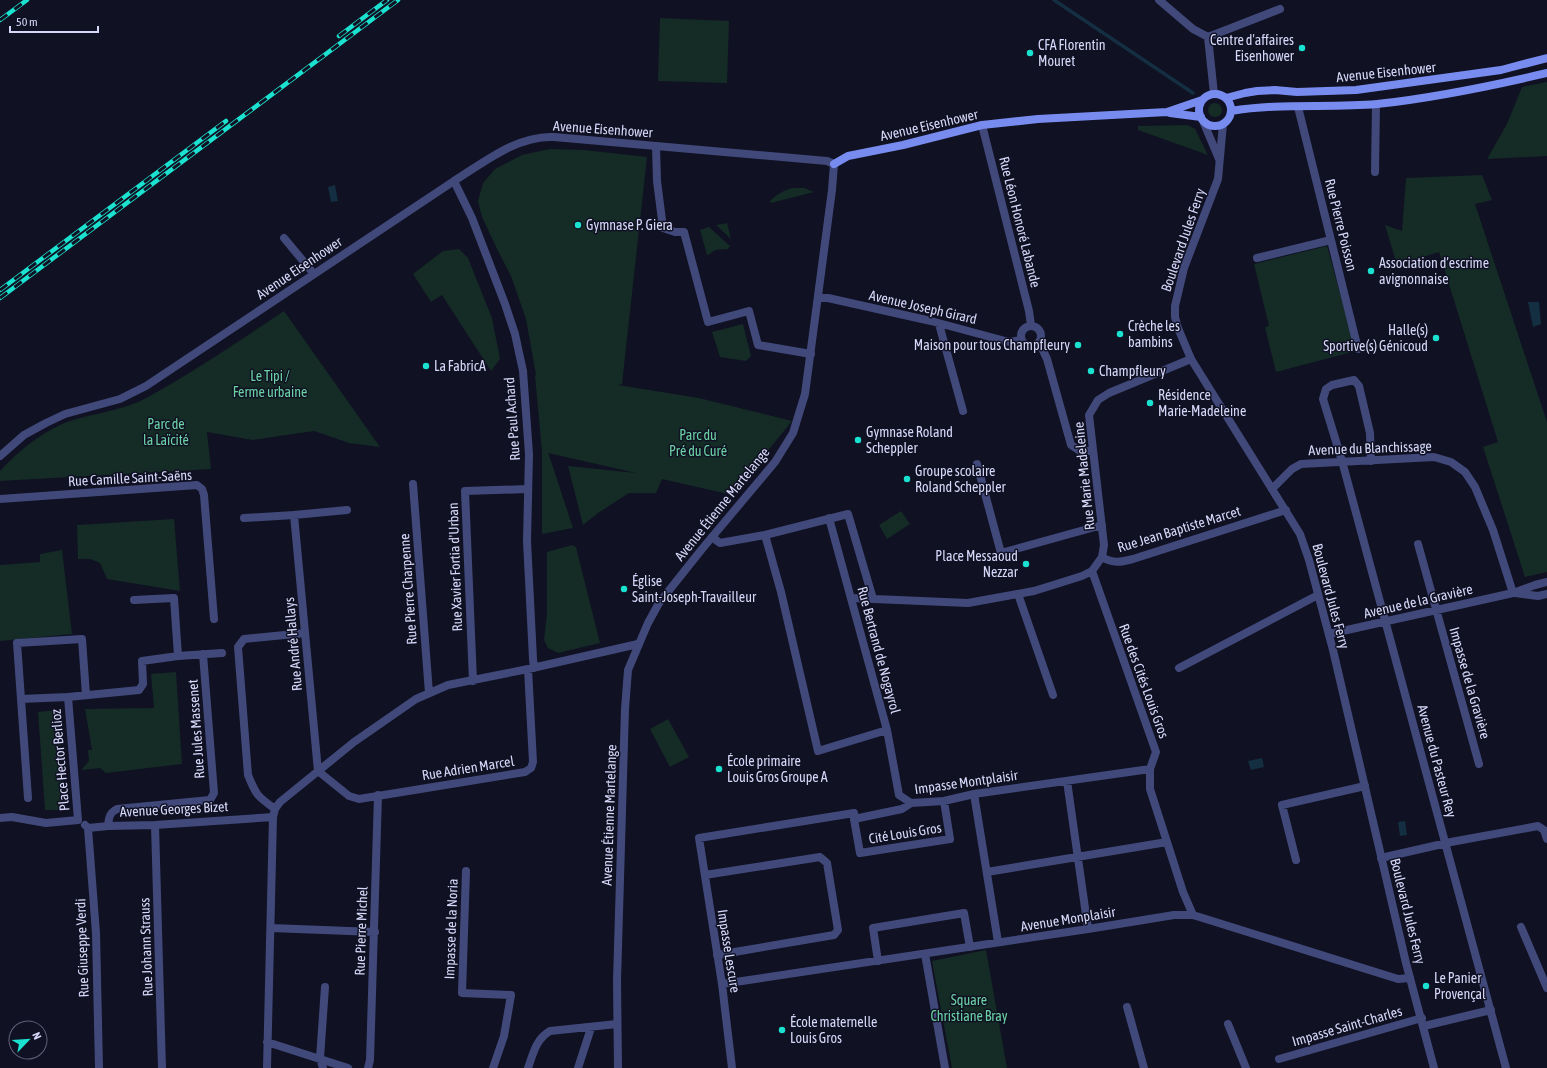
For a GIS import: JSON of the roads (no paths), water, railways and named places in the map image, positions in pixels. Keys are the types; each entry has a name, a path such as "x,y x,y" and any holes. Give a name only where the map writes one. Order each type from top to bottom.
{"main road":[{"name":"Avenue Eisenhower","path":"1226,98 1245,92 1257,91 1274,90 1297,92 1356,90 1501,70 1547,58"},
{"name":"Avenue Eisenhower","path":"1231,111 1263,107 1376,104 1460,92 1547,73"},
{"path":"1210,94 1222,95 1226,98 1230,104 1231,111 1229,118 1223,124 1211,126 1202,119 1199,108 1202,100 1210,94"},
{"name":"Avenue Eisenhower","path":"1167,112 1202,100"},
{"name":"Avenue Eisenhower","path":"834,164 848,156 903,145 982,125 1167,112 1202,119"}],"street":[{"path":"1159,0 1193,29 1208,37 1280,9"},
{"path":"1208,37 1214,94"},
{"path":"1375,172 1376,104"},
{"name":"Rue Pierre Poisson","path":"1298,107 1358,349"},
{"path":"1202,119 1220,162"},
{"name":"Boulevard Jules Ferry","path":"1223,124 1218,179 1184,268 1175,306 1175,317 1178,328 1192,359 1300,534 1309,560 1329,634 1410,978 1423,1022 1434,1068"},
{"name":"Rue Léon Honoré Labande","path":"982,125 1024,289 1031,325"},
{"name":"Avenue Eisenhower","path":"0,456 24,435 46,423 65,414 120,399 146,386 454,182 503,151 532,140 548,137 827,161 834,164"},
{"path":"656,146 657,181 664,228 675,232 684,232 708,322 749,311 758,346 811,354"},
{"name":"Avenue Étienne Martelange","path":"618,1068 617,961 625,709 628,670 638,644 659,603 775,462 793,432 805,394 832,190 834,164"},
{"name":"Rue Paul Achard","path":"454,182 472,218 515,334 522,371 529,454 528,540 533,659 531,669"},
{"path":"284,238 314,274"},
{"path":"1257,258 1331,240"},
{"name":"Avenue Joseph Girard","path":"818,298 828,298 1009,342 1022,340"},
{"path":"939,324 963,412"},
{"path":"1031,325 1037,328 1041,333 1041,340 1033,346 1026,345 1021,337 1022,330 1031,325"},
{"path":"1039,342 1047,359 1071,445 1080,451 1092,451"},
{"name":"Rue Marie Madeleine","path":"1102,558 1104,545 1089,415 1098,400 1109,393 1192,359"},
{"name":"Avenue du Pasteur Rey","path":"1371,461 1370,433 1359,386 1354,380 1332,385 1326,389 1323,399 1342,461 1506,1068"},
{"name":"Avenue du Blanchissage","path":"1272,489 1296,466 1301,464 1434,457 1451,462 1465,472 1475,487 1493,530 1513,593"},
{"path":"977,464 1001,553 1102,525"},
{"name":"Rue Pierre Charpenne","path":"413,484 429,693"},
{"name":"Rue Camille Saint-Saëns","path":"0,499 197,485 202,489 204,495 214,619"},
{"name":"Rue Xavier Fortia d'Urban","path":"473,681 465,491 528,489"},
{"path":"244,518 347,510"},
{"name":"Rue Jean Baptiste Marcet","path":"851,598 968,603 1034,591 1082,576 1092,571 1102,558 1109,562 1118,563 1286,510"},
{"path":"712,537 720,543 848,514 873,599"},
{"name":"Rue André Hallays","path":"294,515 318,771"},
{"name":"Rue Bertrand de Nogayrol","path":"765,534 781,592 818,751 887,730 829,518"},
{"name":"Impasse de la Gravière","path":"1418,544 1479,764"},
{"name":"Rue des Cités Louis Gros","path":"1092,571 1156,752 1150,769 1150,789 1193,915"},
{"path":"1513,593 1547,582"},
{"path":"1513,593 1538,596 1547,594"},
{"name":"Avenue de la Gravière","path":"1329,634 1513,593"},
{"path":"1018,594 1053,695"},
{"path":"1179,668 1318,595"},
{"path":"134,600 174,598 178,656"},
{"path":"274,813 253,788 248,775 238,647 244,639 305,633"},
{"path":"28,798 17,643 82,639 86,695"},
{"path":"267,1068 274,813 280,802 380,722 405,705 429,693 448,685 531,669 638,644"},
{"name":"Place Hector Berlioz","path":"21,699 68,697 139,690 143,684 142,661 178,656 222,653"},
{"name":"Rue Jules Massenet","path":"108,826 109,817 112,812 117,809 210,800 214,793 203,654"},
{"name":"Rue Adrien Marcel","path":"318,771 349,796 359,799 525,772 531,768 533,762 531,669"},
{"name":"Place Hector Berlioz","path":"68,697 78,820"},
{"path":"887,730 899,795 911,803"},
{"name":"Impasse Montplaisir","path":"699,838 854,813 854,819 902,809 911,803 944,801 974,794 1150,769"},
{"path":"1067,781 1088,929"},
{"path":"1296,860 1282,805 1365,786"},
{"path":"974,794 998,942"},
{"name":"Rue Pierre Michel","path":"368,1068 370,1060 378,795"},
{"name":"Cité Louis Gros","path":"854,819 860,853 950,839 944,801"},
{"name":"Avenue Georges Bizet","path":"88,828 155,825 274,813"},
{"path":"0,818 12,817 46,823 78,820 88,828"},
{"name":"Rue Johann Strauss","path":"155,825 162,1068"},
{"path":"1381,858 1538,826 1544,830 1547,839"},
{"name":"Rue Giuseppe Verdi","path":"88,828 95,926 99,1068"},
{"name":"Impasse Lescure","path":"699,838 722,984 732,1068"},
{"path":"986,872 1167,842"},
{"path":"705,875 820,857 827,863 838,930 834,935 717,955"},
{"name":"Impasse de la Noria","path":"466,871 462,993 511,995 504,1036 493,1068"},
{"path":"878,961 873,928 964,913 970,947"},
{"name":"Avenue Monplaisir","path":"722,984 1174,915 1193,915 1398,979 1410,978"},
{"path":"1521,927 1547,988"},
{"path":"271,928 374,932"},
{"path":"925,954 945,1068"},
{"path":"324,1068 320,1058 325,987"},
{"path":"1127,1007 1144,1068"},
{"name":"Impasse Saint-Charles","path":"1279,1059 1423,1022 1490,1010"},
{"path":"528,1068 537,1043 543,1035 550,1031 591,1028 617,1024"},
{"path":"1228,1024 1246,1068"},
{"path":"578,1068 591,1028"},
{"path":"267,1042 348,1068"}],"water":[{"path":"335,185 338,201 331,202 328,187"},
{"path":"1528,302 1539,302 1541,324 1533,327"},
{"path":"1262,758 1264,767 1251,770 1248,761"},
{"path":"1405,821 1407,835 1400,836 1398,822"}],"waterway":[{"path":"1054,0 1193,93"}],"railway":[{"path":"0,20 27,0"},
{"path":"339,36 387,0"},
{"path":"0,298 398,0"},
{"path":"0,290 226,121"}],"place":[{"name":"Centre d'affaires Eisenhower","path":"1302,48"},
{"name":"CFA Florentin Mouret","path":"1030,53"},
{"name":"Gymnase P. Giera","path":"578,225"},
{"name":"Association d’escrime avignonnaise","path":"1371,271"},
{"name":"Crèche les bambins","path":"1120,334"},
{"name":"Halle(s) Sportive(s) Génicoud","path":"1436,338"},
{"name":"Maison pour tous Champfleury","path":"1078,345"},
{"name":"La FabricA","path":"426,366"},
{"name":"Champfleury","path":"1091,371"},
{"name":"Résidence Marie-Madeleine","path":"1150,403"},
{"name":"Gymnase Roland Scheppler","path":"858,440"},
{"name":"Groupe scolaire Roland Scheppler","path":"907,479"},
{"name":"Place Messaoud Nezzar","path":"1026,564"},
{"name":"Église Saint-Joseph-Travailleur","path":"624,589"},
{"name":"École primaire Louis Gros Groupe A","path":"719,769"},
{"name":"Le Panier Provençal","path":"1426,986"},
{"name":"École maternelle Louis Gros","path":"782,1030"}],"park label":[{"name":"Le Tipi / Ferme urbaine","path":"270,384"},
{"name":"Parc de la Laïcité","path":"166,432"},
{"name":"Parc du Pré du Curé","path":"698,444"},
{"name":"Square Christiane Bray","path":"969,1008"}]}
